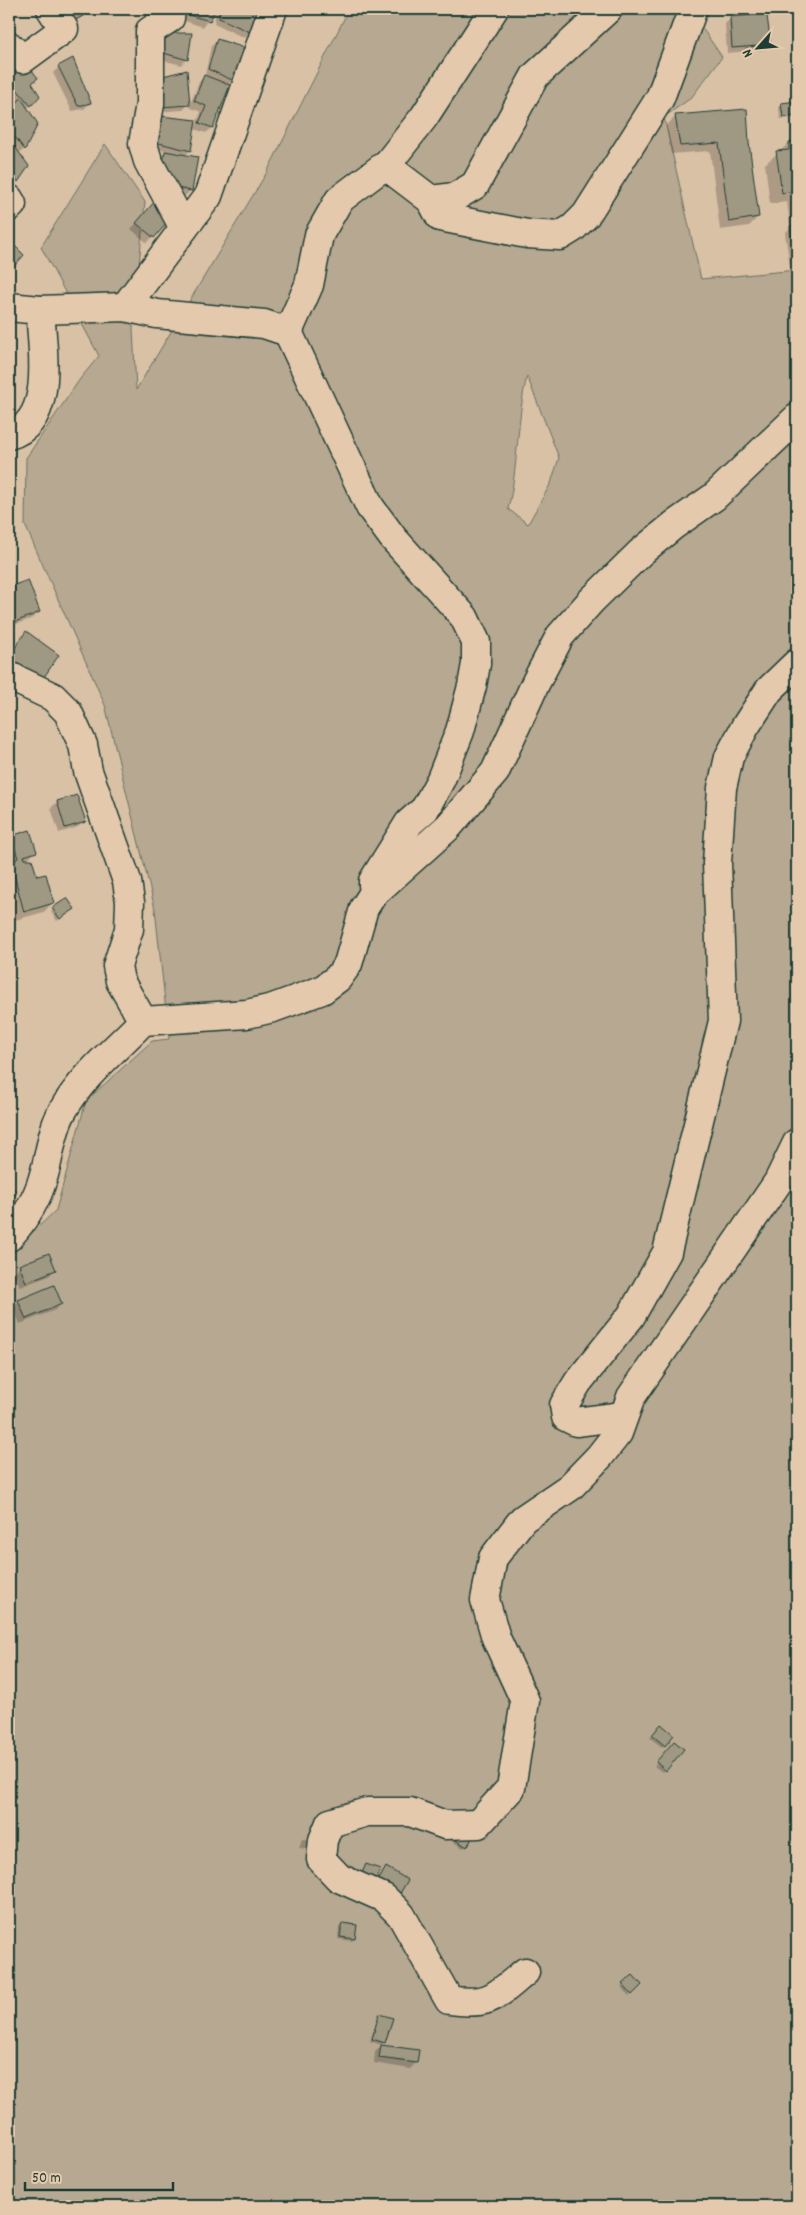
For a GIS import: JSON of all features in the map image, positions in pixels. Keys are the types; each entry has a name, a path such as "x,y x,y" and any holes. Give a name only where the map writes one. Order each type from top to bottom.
{"street":[{"path":"9,46 23,59 64,29 52,9"},
{"path":"171,9 170,18 150,31 150,104 143,144 148,162 184,228"},
{"path":"125,307 208,196 273,9"},
{"path":"288,332 309,284 319,235 339,200 385,165 424,117 494,9"},
{"path":"432,200 455,197 475,185 527,87 535,76 608,9"},
{"path":"385,165 432,200 440,217 517,232 560,236 573,228 586,214 660,98 693,9"},
{"path":"9,199 12,204 9,207"},
{"path":"9,307 40,310 125,307 157,314 264,324 288,332 370,506 393,538 464,617 476,642 476,664 472,686 457,739 425,809 410,823 373,881 373,894"},
{"path":"9,435 22,431 36,414 44,379 40,310"},
{"path":"9,1237 24,1220 43,1180 55,1130 62,1112 80,1086 143,1021 247,1014 273,1008 322,990 338,978 348,964 364,908 373,894 448,827 495,772 536,682 560,636 591,600 641,552 674,525 714,497 797,418"},
{"path":"623,1416 576,1422 566,1417 564,1405 578,1382 631,1316 667,1252 723,1021 717,863 722,788 729,757 744,727 769,690 797,663"},
{"path":"9,676 53,697 68,712 82,745 88,771 127,881 130,902 129,930 117,966 120,981 143,1021"},
{"path":"525,1972 495,1997 471,2003 449,2000 401,1914 384,1898 339,1878 321,1859 323,1840 330,1823 367,1812 410,1812 445,1825 478,1824 511,1788 524,1701 496,1638 485,1600 494,1558 523,1519 570,1488 618,1433 631,1397 778,1182 797,1143"}],"shaded area":[{"path":"349,9 689,9 722,57 691,98 664,117 701,279 797,270 797,2206 9,2206 9,1255 56,1210 86,1101 152,1041 169,1039 155,909 105,705 25,525 26,458 80,379 99,356 41,247 105,144 145,202 133,328 136,390 267,172","holes":["527,376 559,458 551,483 528,524 508,509 512,493 523,393"]}],"building":[{"path":"65,9 95,9 74,21"},
{"path":"182,9 216,9 210,21 181,13"},
{"path":"220,9 260,9 252,33 219,18"},
{"path":"766,9 771,45 732,48 730,17 752,15 752,10"},
{"path":"162,33 192,33 188,60 160,52"},
{"path":"217,39 245,48 234,81 208,69"},
{"path":"73,58 91,103 78,106 58,66"},
{"path":"23,59 38,78 32,83 40,96 31,106 9,80 9,73"},
{"path":"187,70 190,105 161,107 159,77"},
{"path":"204,75 230,85 213,128 199,123 206,106 194,101"},
{"path":"21,98 38,124 25,150 9,129 9,112"},
{"path":"797,101 797,116 783,117 781,103"},
{"path":"747,109 749,143 759,217 729,222 719,143 680,146 675,115"},
{"path":"161,116 196,120 191,151 155,142"},
{"path":"9,139 29,166 18,182 9,170"},
{"path":"797,140 797,191 782,193 776,151 789,150 789,142"},
{"path":"165,151 198,157 192,191 168,186 161,173"},
{"path":"155,201 173,216 154,238 136,223"},
{"path":"797,225 797,262 795,262 790,226"},
{"path":"9,240 24,255 9,272"},
{"path":"28,580 40,612 15,622 9,605 9,587"},
{"path":"26,631 59,655 42,680 9,657"},
{"path":"77,795 86,822 65,828 57,801"},
{"path":"30,830 37,852 24,856 25,859 32,859 37,876 46,874 54,903 24,912 11,863 18,858 11,836"},
{"path":"67,898 75,909 60,919 52,908"},
{"path":"9,1184 17,1192 9,1207"},
{"path":"49,1253 56,1270 26,1282 19,1265"},
{"path":"54,1285 62,1304 26,1319 18,1300"},
{"path":"661,1724 674,1735 665,1746 652,1735"},
{"path":"674,1741 684,1749 666,1771 656,1762"},
{"path":"475,1833 467,1847 451,1837"},
{"path":"366,1864 380,1869 376,1879 362,1873"},
{"path":"386,1867 408,1880 399,1895 377,1883"},
{"path":"342,1923 357,1925 355,1939 340,1937"},
{"path":"633,1975 642,1985 632,1995 622,1984"},
{"path":"379,2014 393,2018 385,2043 372,2039"},
{"path":"381,2045 419,2050 417,2063 379,2058"}]}
